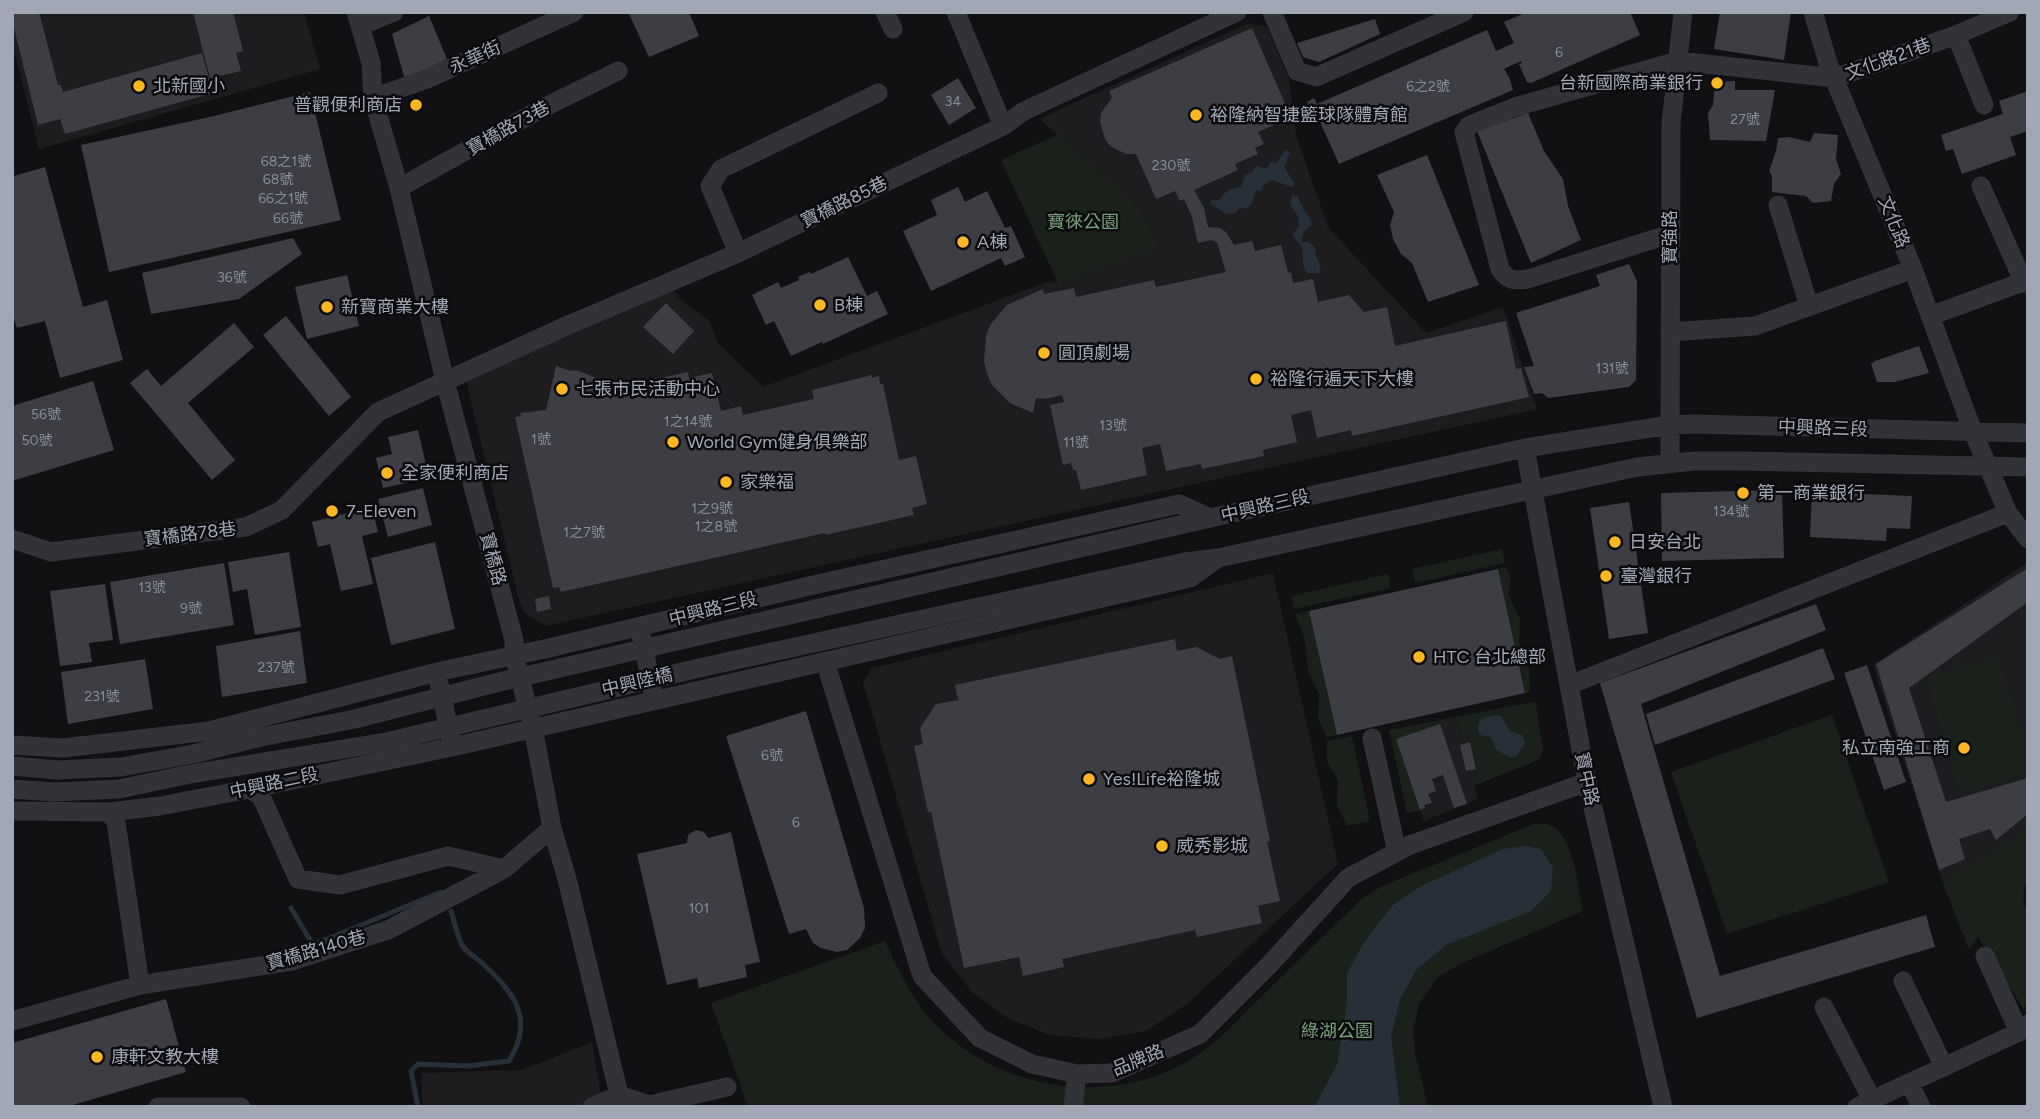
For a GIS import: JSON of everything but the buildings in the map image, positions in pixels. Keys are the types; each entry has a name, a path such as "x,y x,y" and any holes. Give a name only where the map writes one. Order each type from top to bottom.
{"street":[{"path":"358,19 394,12"},
{"name":"永華街","path":"373,98 427,79 574,12"},
{"path":"956,12 1003,126"},
{"name":"寶橋路85巷","path":"445,381 738,253 1003,126 1024,111 1237,12"},
{"path":"1272,12 1297,71 1316,77 1464,12"},
{"name":"寶強路","path":"1670,463 1671,124 1683,12"},
{"name":"文化路","path":"1813,12 1829,66 1913,269 1973,432 2008,513 2028,539"},
{"name":"文化路21巷","path":"1678,61 1835,78 1956,35 2010,12"},
{"name":"寶橋路","path":"358,19 371,63 373,98 399,188 445,381 514,640 514,654 533,728 552,828 567,879 620,1101"},
{"path":"1956,35 1984,105"},
{"path":"1670,234 1528,279 1513,281 1506,278 1500,269 1464,132 1470,125 1515,107 1678,61"},
{"name":"寶橋路73巷","path":"399,188 541,109 618,71"},
{"path":"738,253 710,186 721,169 878,93"},
{"path":"1930,316 2026,281 1981,187"},
{"path":"1778,205 1809,306"},
{"path":"1670,332 1755,326 1913,269"},
{"name":"寶橋路78巷","path":"12,539 51,552 246,527 282,510 378,412 445,381"},
{"name":"中興路三段","path":"514,654 1179,504 1210,518 1591,435 1695,424 2028,433"},
{"name":"寶中路","path":"1525,448 1587,782 1663,1107"},
{"name":"中興路三段","path":"533,728 1190,579 1218,558 1531,489 1670,463 1739,461 2028,467"},
{"path":"1569,685 2008,513"},
{"name":"中興陸橋","path":"12,766 57,770 121,766 193,754 261,737 355,719 499,682 1210,518"},
{"name":"中興陸橋","path":"12,789 54,792 119,789 185,775 386,742 699,668 1185,562 1218,558"},
{"path":"640,627 655,702"},
{"path":"12,744 63,748 209,731 514,654"},
{"name":"品牌路","path":"825,661 922,976 980,1038 1032,1064 1077,1073 1112,1073 1200,1034 1271,963 1348,878 1410,845 1587,782"},
{"path":"437,672 453,747"},
{"name":"中興路二段","path":"12,811 109,812 160,806 453,747 533,728"},
{"path":"1372,738 1397,852"},
{"path":"249,789 261,796 298,879 340,885 448,856 504,869"},
{"path":"109,812 117,822 140,985"},
{"name":"寶橋路140巷","path":"12,1021 140,985 292,961 388,930 504,869 552,828"},
{"path":"1824,1007 1865,1104 2025,1027 1985,956"},
{"path":"1902,981 1944,1067"},
{"path":"1073,1107 1077,1073"},
{"path":"1910,1083 1921,1107"},
{"path":"592,1107 620,1101 649,1105 727,1087"},
{"path":"158,1107 241,1107"}],"shaded area":[{"name":"北新國小","path":"12,12 304,12 320,69 39,149 12,43"},
{"path":"1249,23 1267,27 1289,79 1296,135 1328,227 1426,333 1503,307 1537,409 545,626 525,613 520,604 466,381 670,285 679,298 709,321 718,343 763,387 1047,282 1058,283 1157,249 1122,192 1039,119"},
{"path":"1285,150 1290,153 1284,167 1295,184 1292,187 1272,180 1263,185 1261,191 1256,190 1249,207 1241,207 1235,213 1227,214 1210,204 1231,189 1241,187 1245,175 1252,172 1256,166 1267,169 1270,162 1277,163"},
{"path":"1292,195 1298,196 1311,221 1312,225 1303,233 1301,242 1309,242 1315,248 1320,273 1307,273 1304,267 1302,249 1293,234 1299,227 1298,216 1290,204"},
{"name":"私立南強工商","path":"2028,562 2028,830 1943,883 1873,665"},
{"name":"Yes!Life裕隆城","path":"1273,573 1338,864 1187,1004 1146,1031 1100,1039 1050,1035 1009,1019 972,992 942,954 863,682 872,668"},
{"path":"1492,715 1501,716 1510,731 1522,735 1525,743 1516,757 1496,750 1491,737 1480,735 1480,720"},
{"path":"1456,718 1462,735 1470,742 1476,769 1474,786 1478,799 1424,821 1396,739"},
{"path":"1526,846 1541,849 1553,868 1551,891 1531,911 1446,945 1416,970 1400,1000 1391,1036 1400,1107 1314,1107 1337,1065 1347,1001 1347,974 1364,942 1393,905 1417,888 1503,849"},
{"path":"592,1042 603,1107 423,1107 421,1073 522,1070"}],"green space":[{"name":"寶徠公園","path":"1057,135 1130,200 1142,215 1158,249 1058,283 1001,160"},
{"path":"1502,549 1505,563 1415,583 1412,569"},
{"path":"1506,567 1510,576 1509,596 1520,619 1519,642 1529,663 1530,692 1525,693 1498,569"},
{"path":"1388,574 1391,588 1294,609 1291,596"},
{"path":"1309,611 1337,735 1327,737 1318,719 1319,695 1308,671 1305,639 1295,614"},
{"path":"1998,656 2028,754 2028,773 1961,794 1926,678"},
{"path":"1536,703 1543,750 1539,760 1473,786 1476,769 1470,743 1462,735 1456,719 1397,739 1420,810 1407,813 1389,730"},
{"path":"1832,715 1889,882 1727,934 1671,772"},
{"path":"1352,736 1370,821 1347,826 1337,805 1338,780 1327,762 1327,741"},
{"name":"綠湖公園","path":"1534,824 1550,825 1565,839 1574,863 1583,911 1462,963 1438,977 1419,1004 1413,1030 1415,1053 1428,1107 748,1107 711,1003 885,941 909,989 927,1015 955,1041 986,1062 1021,1077 1058,1085 1095,1087 1133,1082 1169,1071 1210,1046 1363,898 1382,886"},
{"path":"2028,830 2028,878 2024,896 2028,913 2028,1004 2023,1008 1978,937 1969,950 1943,883"}],"waterway":[{"path":"291,908 313,945 441,892"},
{"path":"418,1107 411,1071 418,1064 467,1066 509,1061 520,1033 521,1021 513,998 496,976 464,948 451,911"}],"place":[{"name":"台新國際商業銀行","path":"1717,83"},
{"name":"北新國小","path":"139,86"},
{"name":"普觀便利商店","path":"416,105"},
{"name":"裕隆納智捷籃球隊體育館","path":"1196,115"},
{"name":"A棟","path":"963,242"},
{"name":"B棟","path":"820,305"},
{"name":"新寶商業大樓","path":"327,307"},
{"name":"圓頂劇場","path":"1044,353"},
{"name":"裕隆行遍天下大樓","path":"1256,379"},
{"name":"七張市民活動中心","path":"562,389"},
{"name":"World Gym健身俱樂部","path":"673,442"},
{"name":"全家便利商店","path":"387,473"},
{"name":"家樂福","path":"726,482"},
{"name":"第一商業銀行","path":"1743,493"},
{"name":"7-Eleven","path":"332,511"},
{"name":"日安台北","path":"1615,542"},
{"name":"臺灣銀行","path":"1606,576"},
{"name":"HTC 台北總部","path":"1419,657"},
{"name":"私立南強工商","path":"1964,748"},
{"name":"Yes!Life裕隆城","path":"1089,779"},
{"name":"威秀影城","path":"1162,846"},
{"name":"康軒文教大樓","path":"97,1057"}]}
